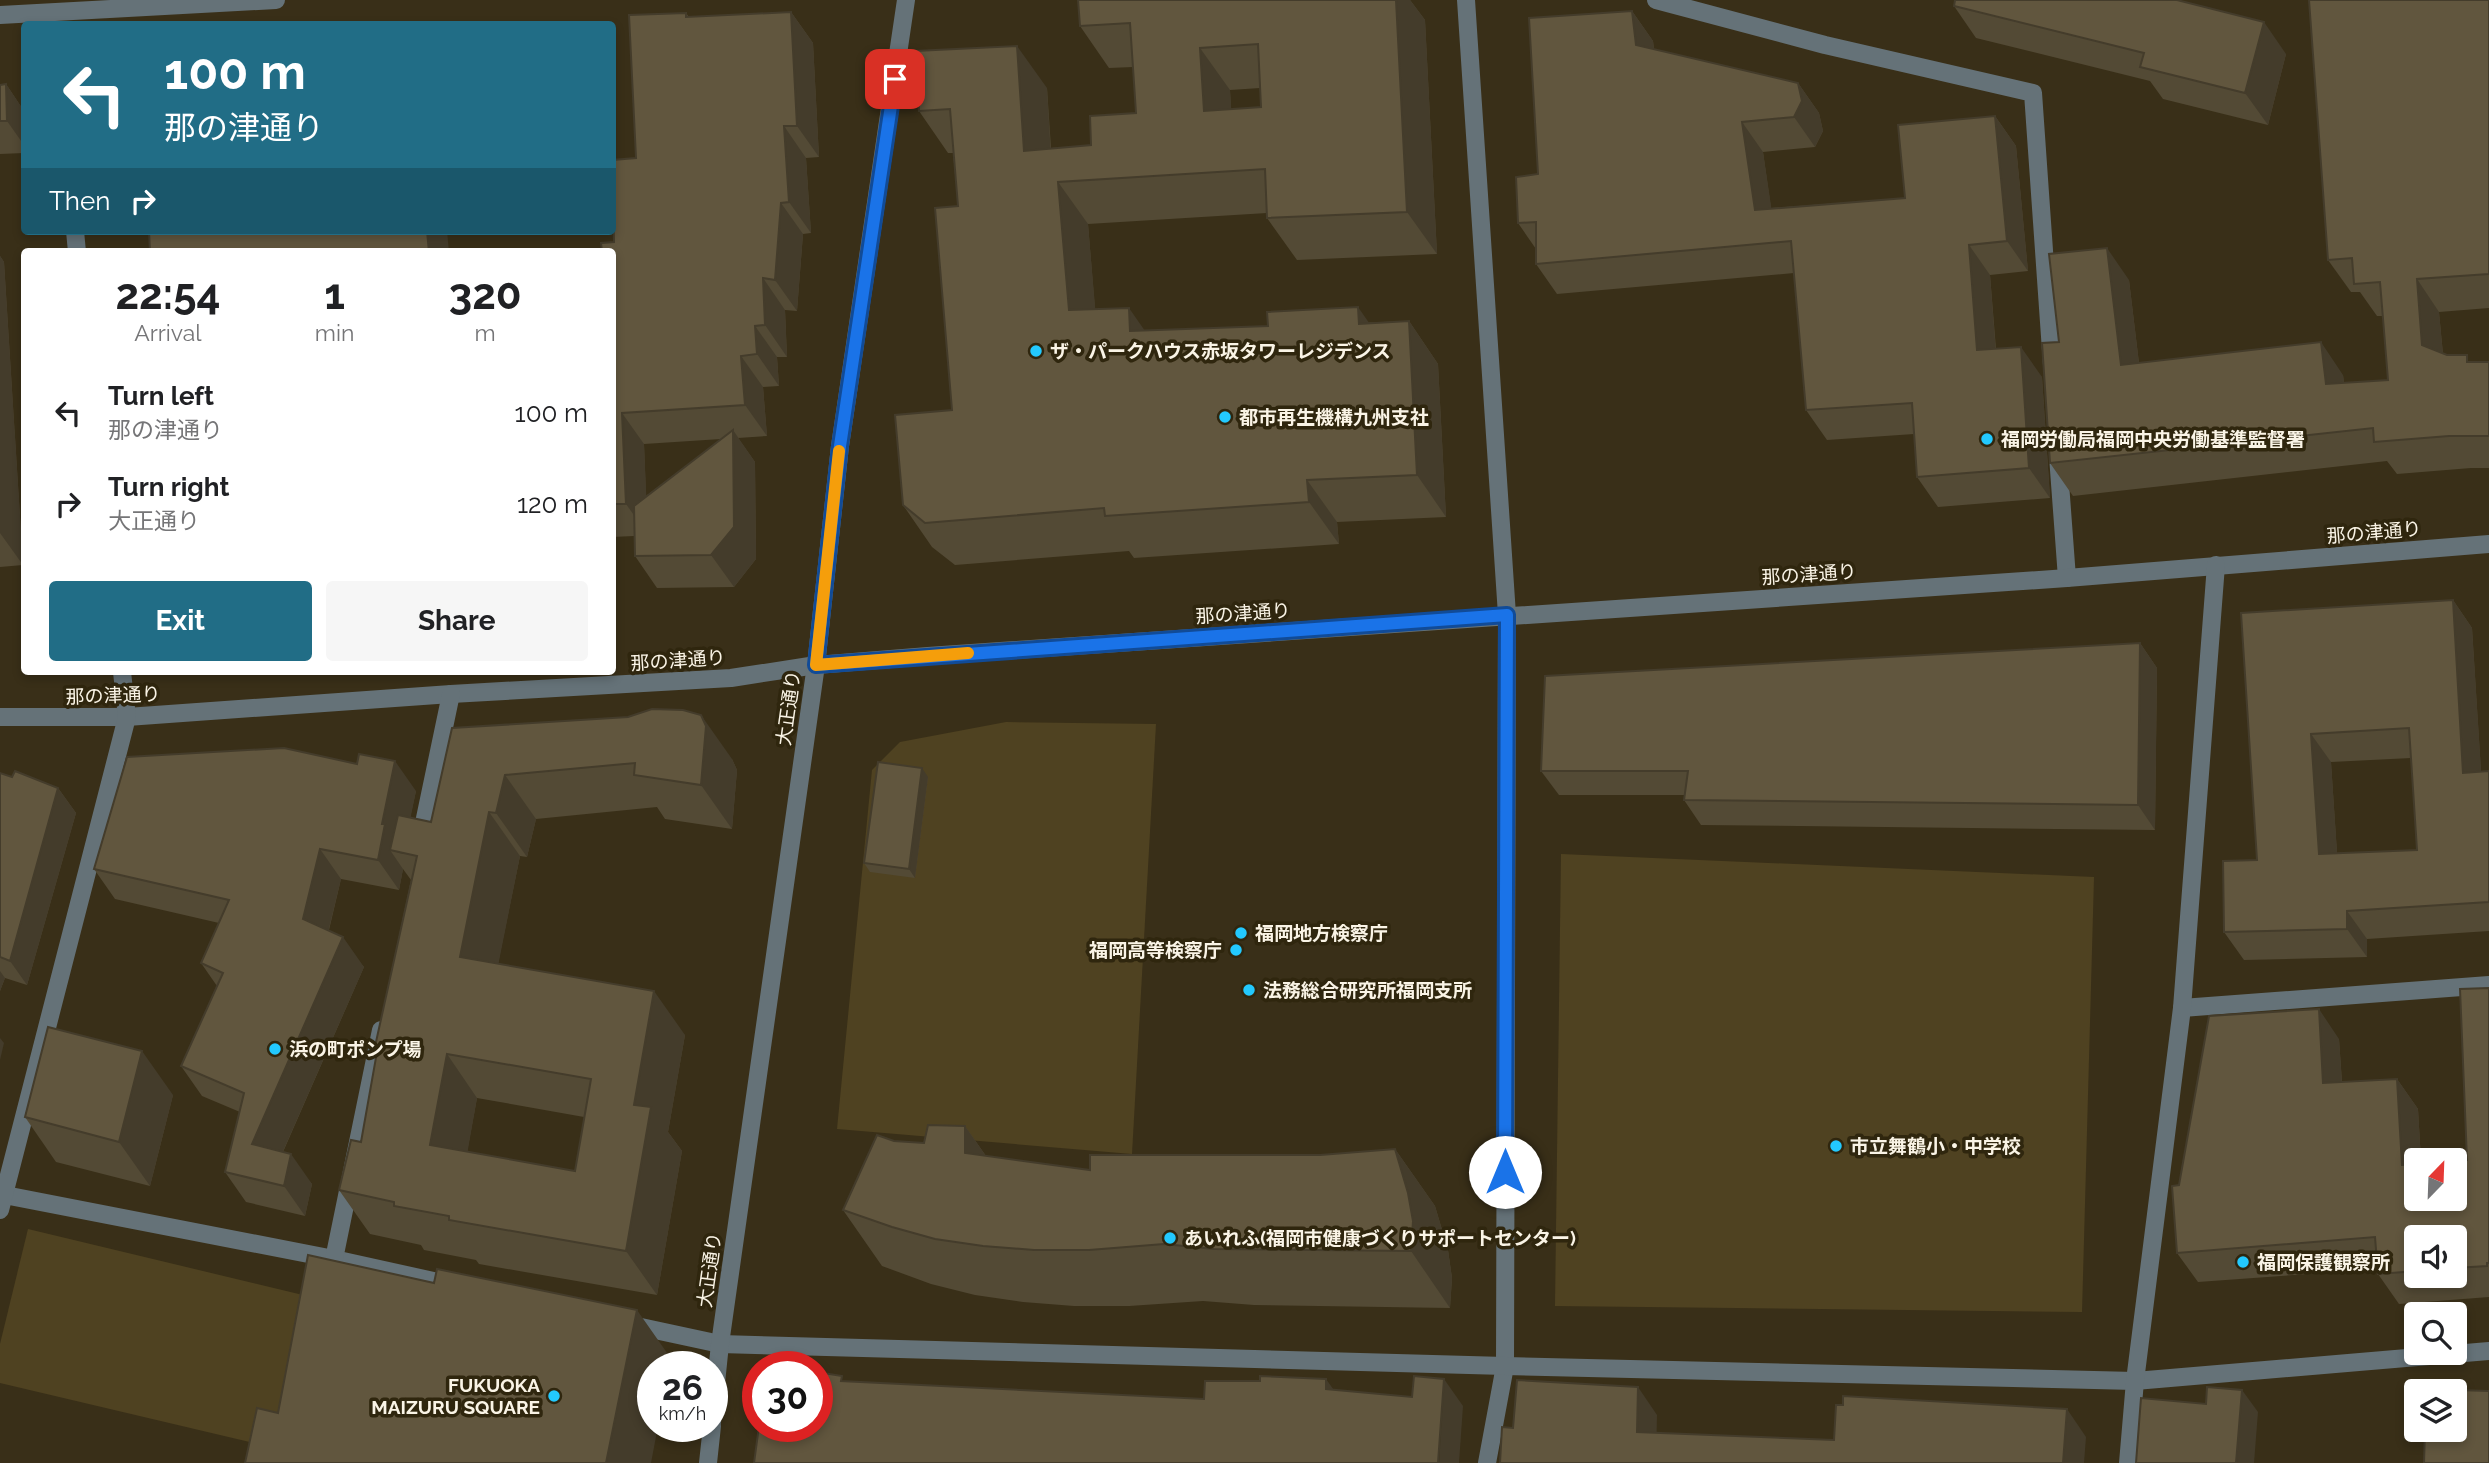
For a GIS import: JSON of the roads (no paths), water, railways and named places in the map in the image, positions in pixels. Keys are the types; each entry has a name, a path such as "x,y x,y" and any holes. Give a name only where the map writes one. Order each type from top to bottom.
{"street":[{"path":"0,15 52,18 276,0"},
{"name":"大正通り","path":"719,1351 816,665 840,446 906,0"},
{"path":"1466,0 1507,615 1505,1366 1487,1463"},
{"path":"1656,0 1825,45 2033,93 2053,381"},
{"path":"2057,436 2067,578"},
{"name":"那の津通り","path":"0,718 127,717 731,678 816,665 2067,578 2489,544"},
{"path":"2128,1463 2135,1381 2182,1008 2216,565"},
{"path":"122,675 127,717 1,1200 334,1259 467,1289"},
{"path":"417,856 451,694"},
{"path":"2182,1008 2489,985"},
{"path":"334,1259 384,1017"},
{"path":"614,1321 720,1344 2135,1381 2489,1351"},
{"name":"大正通り","path":"708,1463 710,1442"}],"place":[{"name":"ザ・パークハウス赤坂タワーレジデンス","path":"1036,351"},
{"name":"都市再生機構九州支社","path":"1225,417"},
{"name":"福岡労働局福岡中央労働基準監督署","path":"1987,439"},
{"name":"福岡地方検察庁","path":"1241,933"},
{"name":"福岡高等検察庁","path":"1236,950"},
{"name":"法務総合研究所福岡支所","path":"1249,990"},
{"name":"浜の町ポンプ場","path":"275,1049"},
{"name":"市立舞鶴小・中学校","path":"1836,1146"},
{"name":"あいれふ(福岡市健康づくりサポートセンター)","path":"1170,1238"},
{"name":"福岡保護観察所","path":"2243,1262"},
{"name":"FUKUOKA MAIZURU SQUARE","path":"554,1396"}]}
